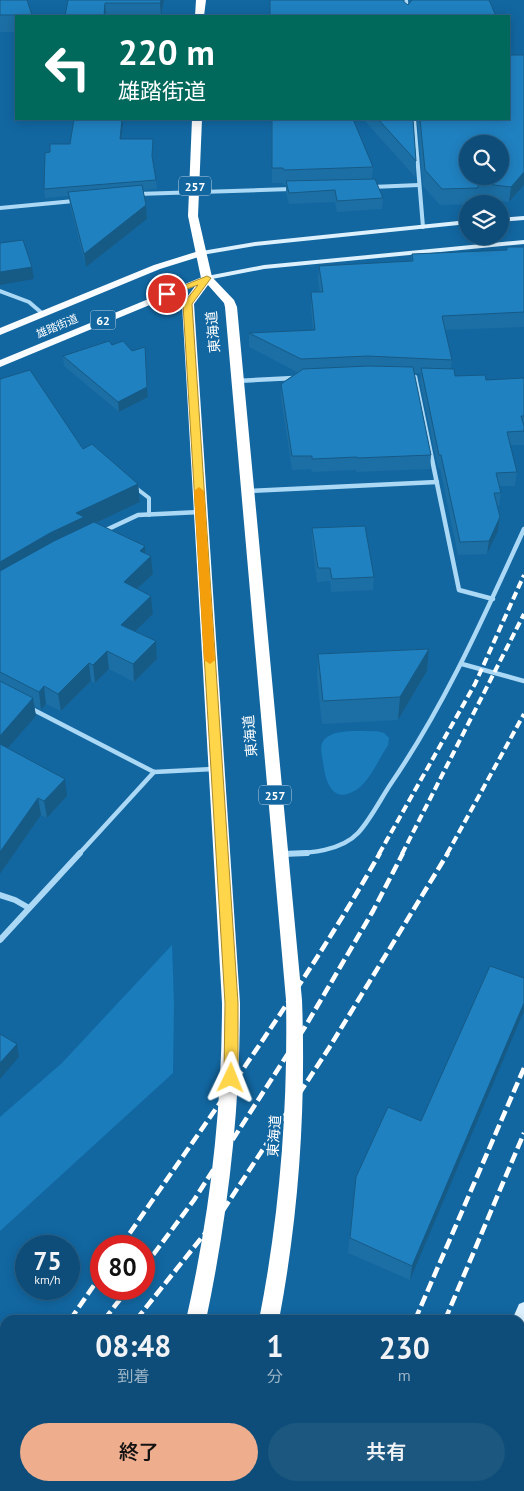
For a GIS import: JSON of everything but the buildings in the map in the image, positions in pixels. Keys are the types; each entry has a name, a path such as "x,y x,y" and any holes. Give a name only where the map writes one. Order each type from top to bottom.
{"highway":[{"path":"200,0 200,15"},
{"name":"257","path":"197,120 193,216 207,278"},
{"name":"東海道","path":"197,1315 210,1260 222,1190 232,1062 231,1003 188,304 207,278 230,302 294,1000 297,1062 295,1128 289,1198 279,1271 270,1315"}],"main road":[{"name":"雄踏街道","path":"0,332 157,267 202,253"},
{"name":"雄踏街道","path":"0,364 207,278"}],"street":[{"path":"406,0 407,15"},
{"path":"414,120 423,226"},
{"path":"370,187 419,185"},
{"path":"127,195 292,189"},
{"path":"0,208 81,200"},
{"path":"509,219 524,218"},
{"path":"202,253 256,244 459,223"},
{"path":"207,278 242,270 524,242"},
{"path":"0,291 29,302 43,314"},
{"path":"406,377 425,377"},
{"path":"415,377 459,590 493,598"},
{"path":"237,381 303,378"},
{"path":"248,491 437,482"},
{"path":"96,535 138,515 200,512"},
{"path":"280,854 319,852 334,848 347,842 358,833 414,750 462,664 524,530"},
{"path":"462,664 524,681"},
{"path":"26,706 154,772 216,768"},
{"path":"0,940 154,772"},
{"path":"0,895 15,900 29,908"}],"lane":[{"path":"133,486 148,498 149,515"}],"shaded area":[{"path":"376,731 384,733 389,738 388,745 369,777 354,791 346,794 335,792 328,782 324,769 322,742 329,736 341,732"},
{"path":"172,945 174,1005 173,1073 0,1231 0,1117 62,1063"}],"railway":[{"path":"379,854 475,684 524,575"},
{"path":"402,854 524,614"},
{"path":"447,854 524,714"},
{"path":"129,1235 287,1003 380,853"},
{"path":"155,1252 194,1200 305,1027 373,911 403,853"},
{"path":"140,1315 222,1212 329,1048 448,853"},
{"path":"417,1315 524,1068"},
{"path":"447,1315 524,1133"},
{"path":"73,1315 90,1291"},
{"path":"108,1315 119,1300"}],"slow traffic":[{"path":"199,491 210,660"}],"route":[{"path":"167,294 207,278 188,304 231,1003 231,1078"}]}
